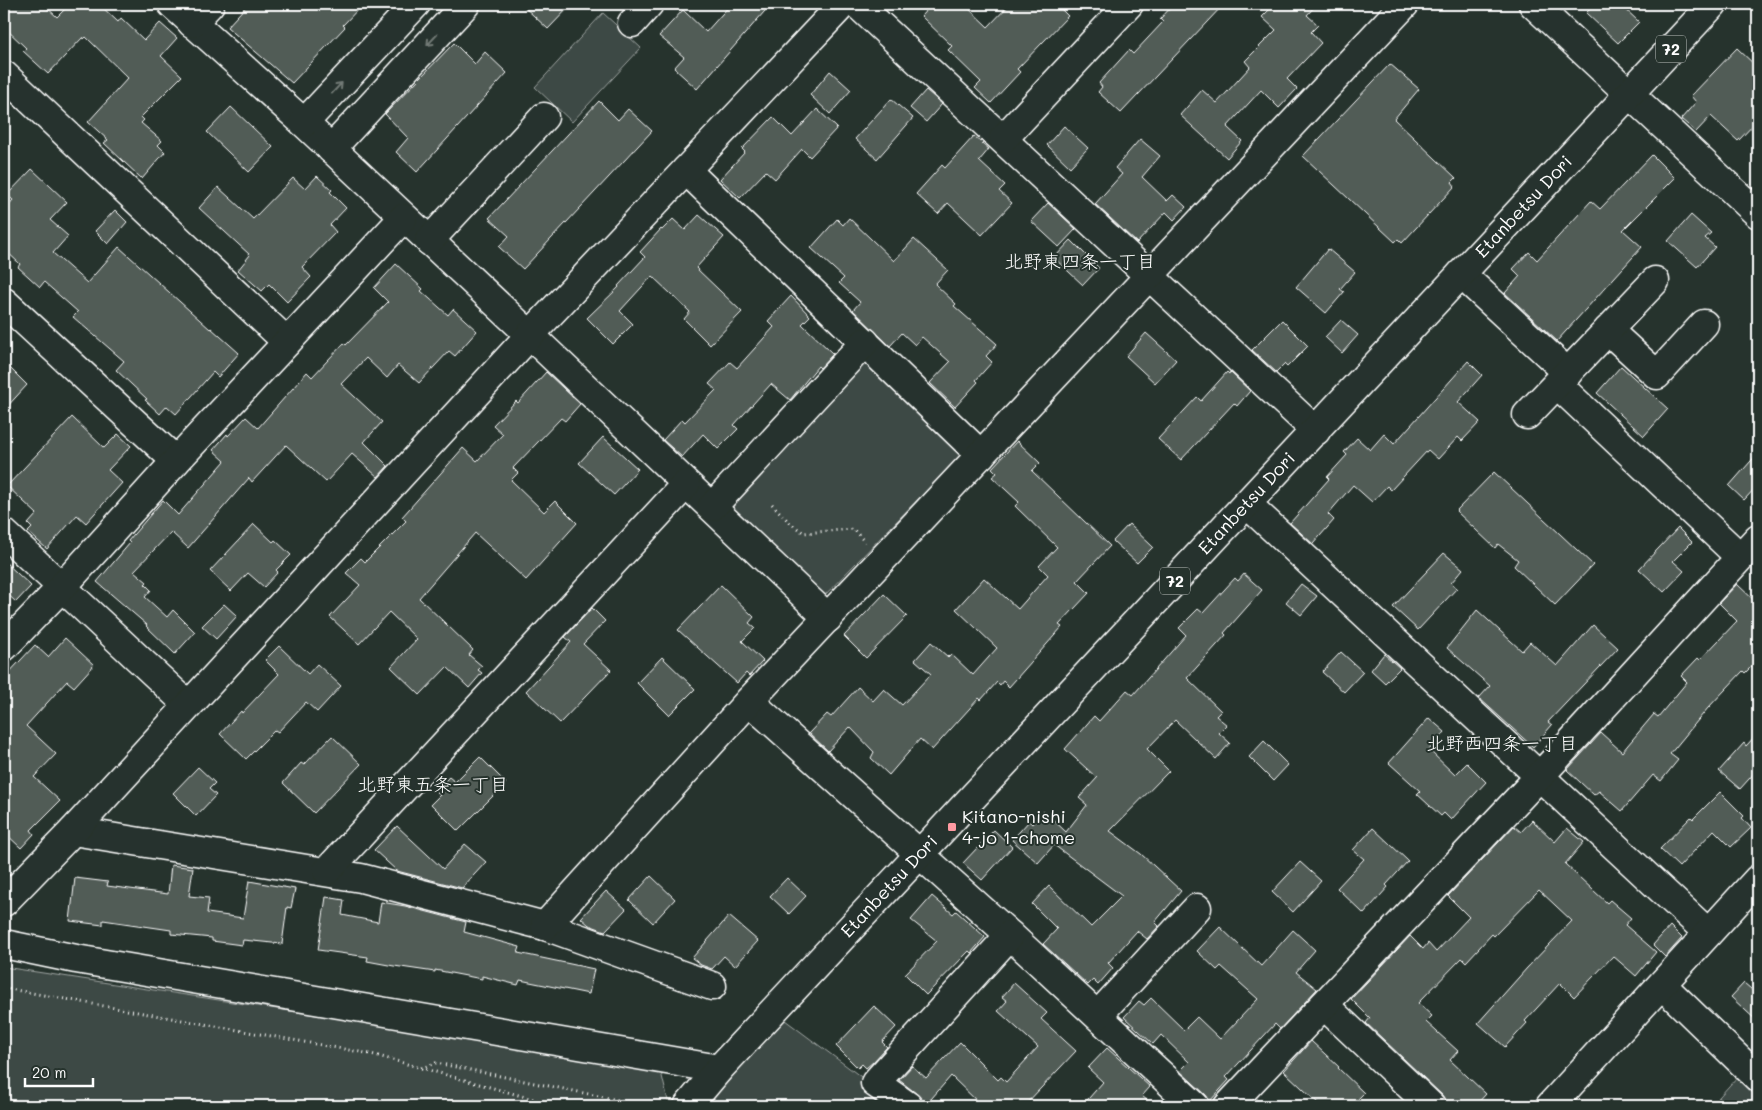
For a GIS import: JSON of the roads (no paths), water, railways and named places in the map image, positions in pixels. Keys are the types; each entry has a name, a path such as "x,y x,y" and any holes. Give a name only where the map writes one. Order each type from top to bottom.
{"street":[{"path":"172,4 201,13 304,124 828,618"},
{"path":"304,124 416,4"},
{"path":"331,149 466,4"},
{"path":"4,902 73,831 530,335 843,4"},
{"path":"857,4 1316,430"},
{"path":"1002,139 1129,4"},
{"path":"545,926 749,701 1405,4"},
{"path":"1533,4 1758,214"},
{"name":"Etanbetsu Dori","path":"720,1069 1712,4"},
{"path":"4,75 287,342"},
{"path":"429,241 544,117"},
{"path":"686,170 981,455"},
{"path":"4,647 62,588 176,461 403,218"},
{"path":"1461,274 1740,557"},
{"path":"1527,415 1655,281"},
{"path":"4,302 176,461"},
{"path":"1608,330 1657,375 1704,324"},
{"path":"712,507 865,342"},
{"path":"327,871 686,484"},
{"path":"1247,504 1708,934"},
{"path":"4,533 188,705"},
{"path":"1228,1106 1539,777 1758,538"},
{"path":"749,701 921,854 1195,1106"},
{"path":"73,831 361,878 545,926 712,986"},
{"path":"1550,1106 1758,879"},
{"path":"1098,1015 1196,908"},
{"path":"908,1106 875,1083 1010,935"},
{"path":"4,944 76,959 720,1069"},
{"path":"1662,985 1758,1078"},
{"path":"1324,1006 1431,1106"},
{"name":"72","path":"688,1106 720,1069"}],"place":[{"name":"Kitano-nishi 4-jo 1-chome","path":"952,827"}],"district":[{"name":"北野東四条一丁目","path":"1080,261"},
{"name":"北野西四条一丁目","path":"1502,743"},
{"name":"北野東五条一丁目","path":"433,784"}]}
